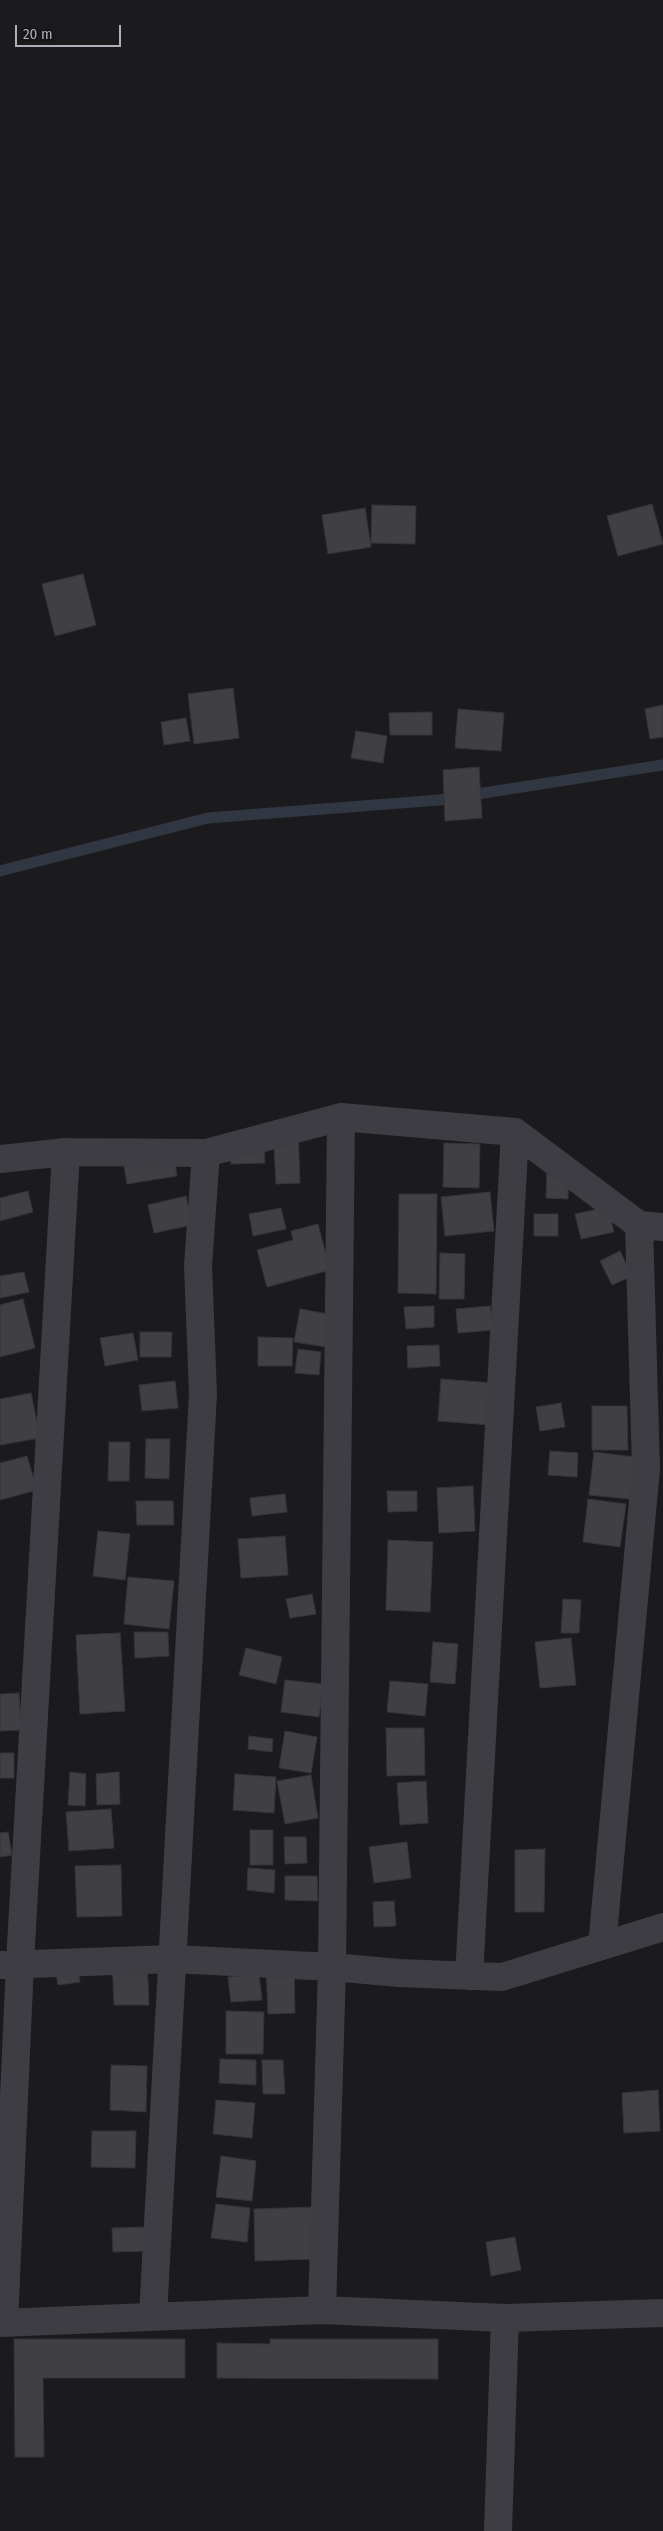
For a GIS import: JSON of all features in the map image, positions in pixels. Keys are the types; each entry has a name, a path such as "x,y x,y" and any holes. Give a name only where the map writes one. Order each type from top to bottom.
{"street":[{"path":"322,2310 332,1966 342,1117"},
{"path":"0,1159 66,1152 206,1153 342,1117 515,1132 651,1226 646,1469 602,1946"},
{"path":"470,1976 515,1132"},
{"path":"66,1152 10,1964 2,2323 322,2310 505,2318 663,2313"},
{"path":"153,2316 203,1394 198,1266 206,1153"},
{"path":"10,1964 173,1959 332,1966 399,1973 502,1977 663,1927"},
{"path":"498,2531 505,2318"}],"building":[{"path":"652,504 663,544 618,556 607,516"},
{"path":"372,505 416,506 415,544 371,543"},
{"path":"365,508 371,547 328,554 322,515"},
{"path":"83,574 96,625 55,636 42,584"},
{"path":"233,688 239,738 194,744 188,694"},
{"path":"663,705 663,737 650,739 645,709"},
{"path":"458,709 504,713 501,751 455,748"},
{"path":"432,712 432,735 390,735 389,713"},
{"path":"186,718 190,741 164,745 161,722"},
{"path":"356,731 387,736 383,763 351,758"},
{"path":"479,767 482,818 445,821 443,770"},
{"path":"298,1128 300,1183 276,1184 273,1129"},
{"path":"264,1143 265,1163 231,1164 230,1145"},
{"path":"444,1143 480,1144 479,1188 443,1187"},
{"path":"172,1146 177,1176 127,1184 122,1154"},
{"path":"547,1168 569,1169 568,1199 546,1198"},
{"path":"28,1191 33,1212 0,1221 0,1198"},
{"path":"490,1192 494,1231 445,1236 441,1197"},
{"path":"399,1194 437,1194 436,1294 398,1293"},
{"path":"186,1196 192,1225 154,1233 148,1205"},
{"path":"608,1207 614,1232 581,1239 575,1214"},
{"path":"281,1208 286,1229 253,1236 249,1214"},
{"path":"534,1214 558,1214 558,1236 534,1236"},
{"path":"318,1224 330,1270 267,1287 257,1250 293,1240 291,1231"},
{"path":"620,1251 632,1276 612,1285 600,1261"},
{"path":"440,1253 465,1254 464,1299 439,1299"},
{"path":"24,1272 29,1292 0,1298 0,1276"},
{"path":"23,1299 35,1348 0,1357 0,1305"},
{"path":"434,1306 434,1327 406,1329 404,1307"},
{"path":"490,1306 493,1330 458,1333 456,1309"},
{"path":"300,1309 345,1317 340,1349 294,1342"},
{"path":"140,1332 172,1332 171,1357 140,1357"},
{"path":"133,1333 138,1360 105,1366 100,1338"},
{"path":"258,1337 293,1338 292,1366 258,1366"},
{"path":"439,1345 440,1366 408,1368 407,1346"},
{"path":"298,1349 321,1352 319,1375 295,1373"},
{"path":"441,1379 493,1383 490,1425 438,1421"},
{"path":"175,1381 178,1408 142,1411 139,1385"},
{"path":"31,1393 40,1438 0,1445 0,1399"},
{"path":"561,1403 565,1427 540,1431 536,1407"},
{"path":"592,1406 627,1406 628,1450 592,1450"},
{"path":"146,1439 170,1439 169,1479 145,1478"},
{"path":"109,1442 130,1442 129,1481 108,1481"},
{"path":"550,1451 578,1453 577,1477 548,1475"},
{"path":"594,1452 635,1457 630,1499 589,1495"},
{"path":"27,1456 37,1490 0,1500 0,1463"},
{"path":"473,1486 475,1531 439,1533 437,1488"},
{"path":"387,1491 417,1491 417,1511 388,1512"},
{"path":"285,1494 287,1512 252,1516 250,1498"},
{"path":"588,1499 626,1504 620,1547 583,1542"},
{"path":"136,1501 173,1501 174,1525 137,1525"},
{"path":"98,1531 130,1534 125,1580 93,1576"},
{"path":"285,1536 288,1575 241,1578 238,1539"},
{"path":"388,1540 433,1542 430,1612 386,1610"},
{"path":"128,1577 174,1581 169,1629 124,1624"},
{"path":"312,1594 316,1614 290,1618 286,1599"},
{"path":"563,1599 581,1600 579,1633 561,1633"},
{"path":"134,1632 168,1632 169,1656 135,1658"},
{"path":"120,1633 125,1711 80,1714 76,1635"},
{"path":"571,1638 576,1685 540,1688 535,1642"},
{"path":"433,1642 458,1644 455,1684 430,1682"},
{"path":"246,1648 282,1657 276,1684 239,1675"},
{"path":"285,1680 323,1684 319,1717 281,1712"},
{"path":"390,1681 428,1684 425,1716 387,1712"},
{"path":"19,1693 21,1730 0,1731 0,1694"},
{"path":"386,1728 424,1728 425,1775 387,1776"},
{"path":"285,1731 317,1737 311,1773 279,1768"},
{"path":"249,1736 273,1739 272,1752 248,1749"},
{"path":"0,1753 14,1753 14,1778 0,1778"},
{"path":"70,1772 86,1774 85,1806 68,1805"},
{"path":"119,1772 120,1804 97,1805 96,1774"},
{"path":"235,1774 276,1777 274,1813 233,1810"},
{"path":"311,1775 318,1818 285,1824 277,1781"},
{"path":"426,1781 428,1823 400,1825 397,1783"},
{"path":"111,1809 114,1848 69,1851 66,1812"},
{"path":"250,1830 273,1830 273,1865 250,1865"},
{"path":"8,1832 12,1855 0,1857 0,1833"},
{"path":"284,1837 306,1837 307,1863 285,1864"},
{"path":"407,1842 411,1878 374,1883 369,1847"},
{"path":"545,1849 544,1912 515,1912 515,1850"},
{"path":"121,1865 122,1916 77,1917 75,1866"},
{"path":"248,1868 275,1870 274,1893 247,1890"},
{"path":"285,1876 317,1876 318,1901 285,1900"},
{"path":"394,1901 396,1926 374,1927 373,1902"},
{"path":"75,1951 80,1982 58,1985 53,1954"},
{"path":"147,1957 149,2005 114,2005 112,1958"},
{"path":"294,1967 295,2013 268,2014 266,1968"},
{"path":"259,1974 262,2000 231,2002 228,1977"},
{"path":"226,2011 264,2012 263,2054 226,2054"},
{"path":"220,2059 256,2060 256,2085 219,2083"},
{"path":"262,2060 283,2060 285,2094 263,2094"},
{"path":"111,2065 147,2066 146,2112 110,2110"},
{"path":"658,2090 660,2131 624,2133 622,2093"},
{"path":"216,2100 255,2103 252,2138 213,2134"},
{"path":"92,2131 136,2131 135,2168 91,2167"},
{"path":"221,2156 256,2161 252,2201 216,2197"},
{"path":"216,2204 250,2208 247,2242 211,2238"},
{"path":"314,2207 315,2259 255,2261 254,2209"},
{"path":"148,2227 148,2251 113,2252 112,2228"},
{"path":"515,2237 521,2270 491,2276 486,2242"},
{"path":"14,2339 185,2339 185,2378 43,2378 44,2457 15,2457"},
{"path":"270,2339 438,2339 438,2379 217,2378 217,2343 270,2344"}],"waterway":[{"path":"0,871 208,818 439,800 663,765"}]}
